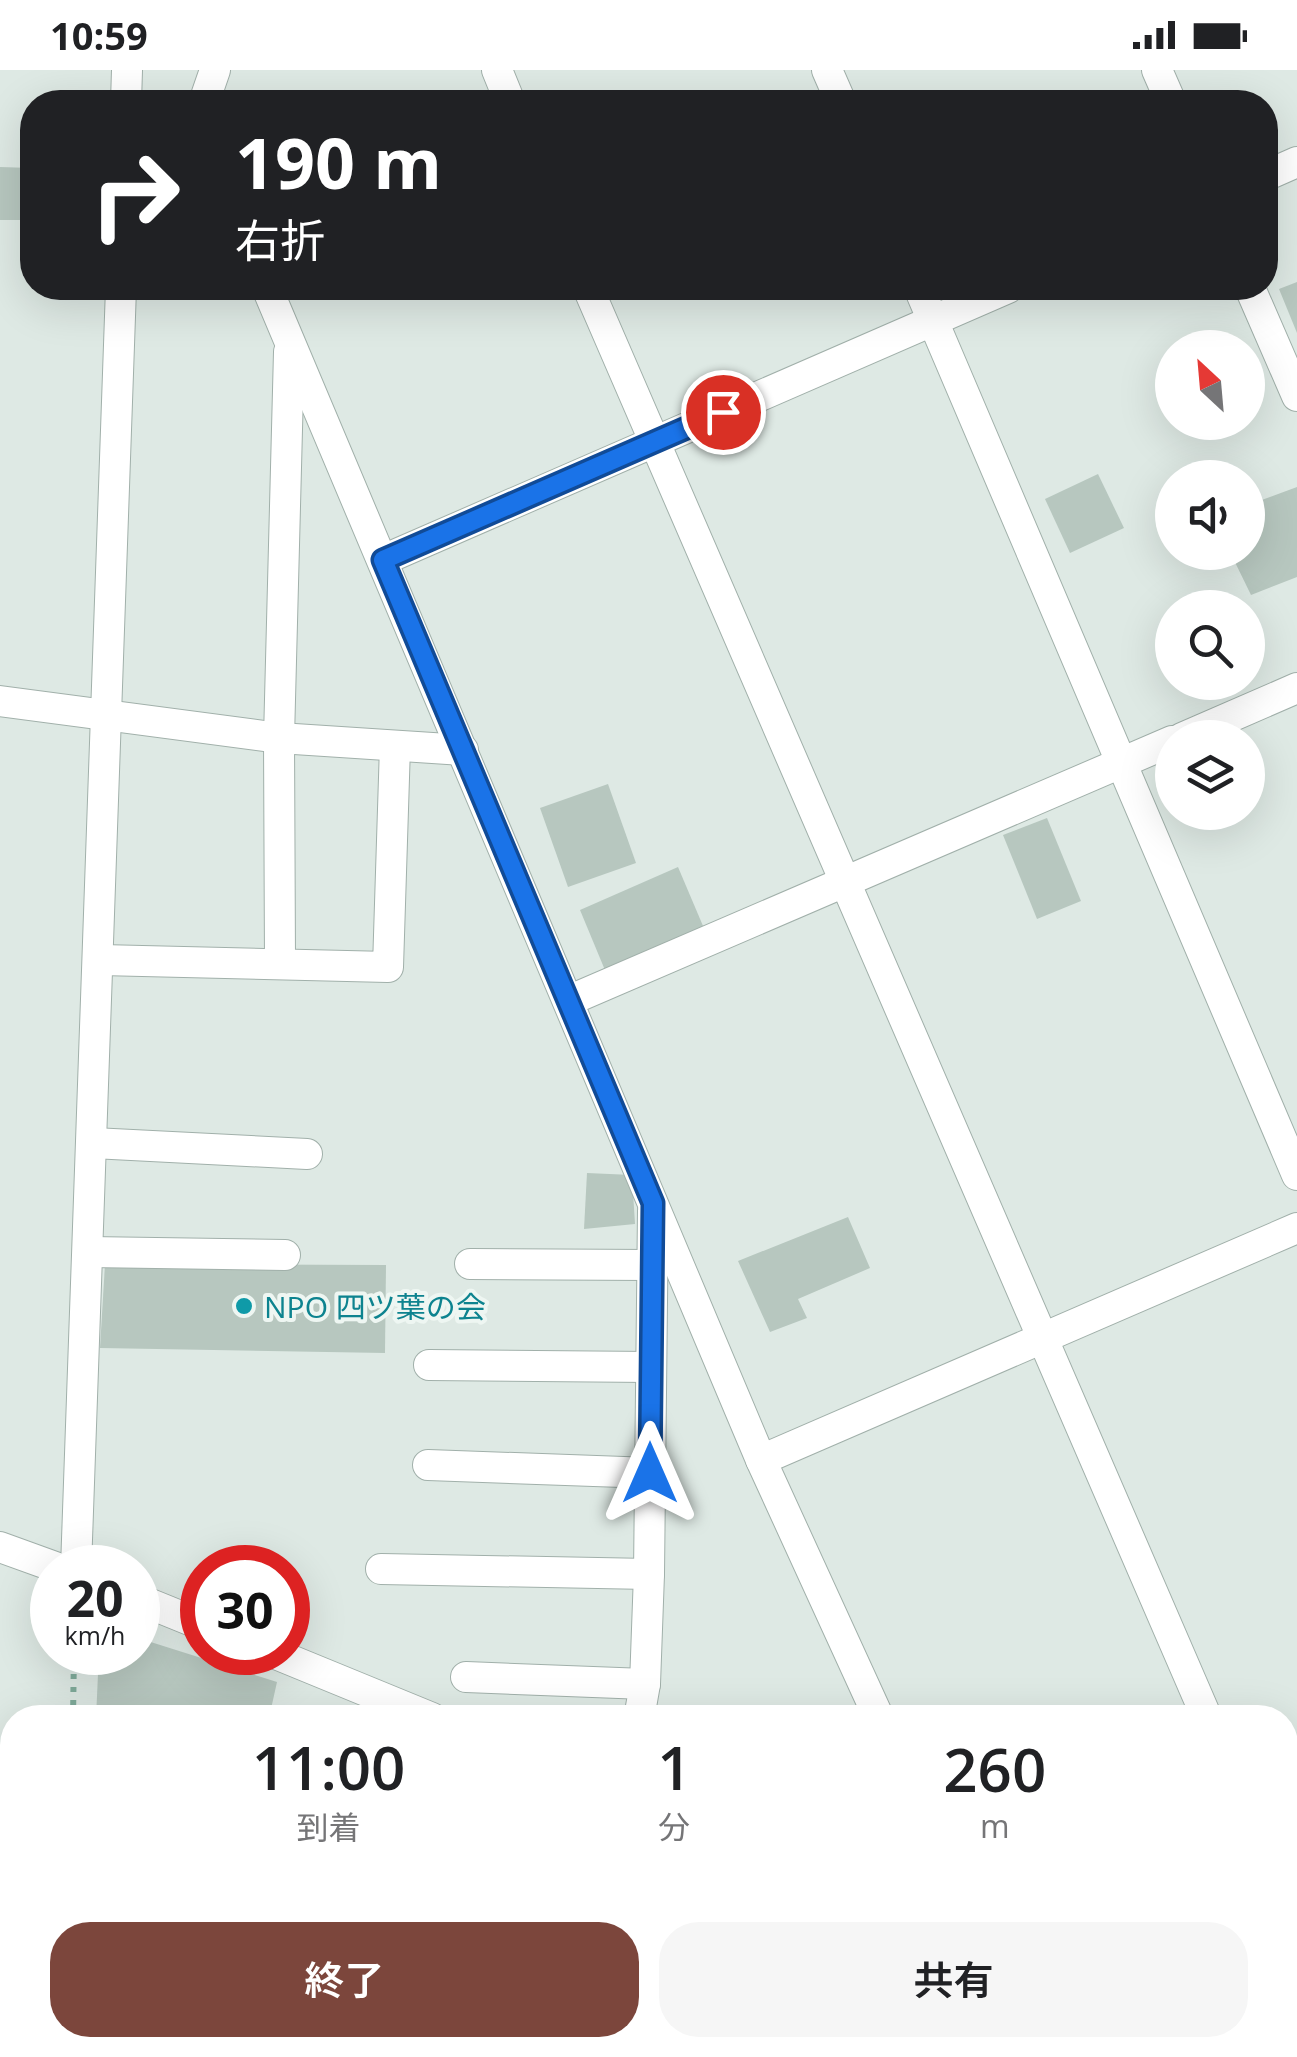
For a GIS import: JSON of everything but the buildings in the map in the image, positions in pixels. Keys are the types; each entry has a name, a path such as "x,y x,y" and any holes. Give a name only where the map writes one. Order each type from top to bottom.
{"street":[{"path":"77,1545 101,960 121,300"},
{"path":"272,300 761,1460 872,1705"},
{"path":"593,300 1040,1339 1202,1705"},
{"path":"924,300 1297,1175"},
{"path":"383,560 980,300"},
{"path":"1255,300 1297,396"},
{"path":"280,961 279,738 289,339"},
{"path":"1223,720 1297,688"},
{"path":"0,701 109,719 279,738 463,750"},
{"path":"101,960 280,961 388,967 396,746"},
{"path":"568,1001 1155,749"},
{"path":"93,1143 308,1154"},
{"path":"641,1705 649,1574 653,1203"},
{"path":"761,1460 1297,1228"},
{"path":"89,1252 286,1255"},
{"path":"470,1264 650,1265"},
{"path":"429,1364 650,1367"},
{"path":"428,1465 650,1473"},
{"path":"0,1547 30,1558"},
{"path":"381,1569 649,1574"},
{"path":"310,1668 400,1705"},
{"path":"466,1677 645,1684"}],"path":[{"path":"73,1705 74,1675"}],"place":[{"name":"NPO 四ツ葉の会","path":"244,1306"}],"route":[{"path":"650,1473 653,1203 383,560 723,412"}]}
